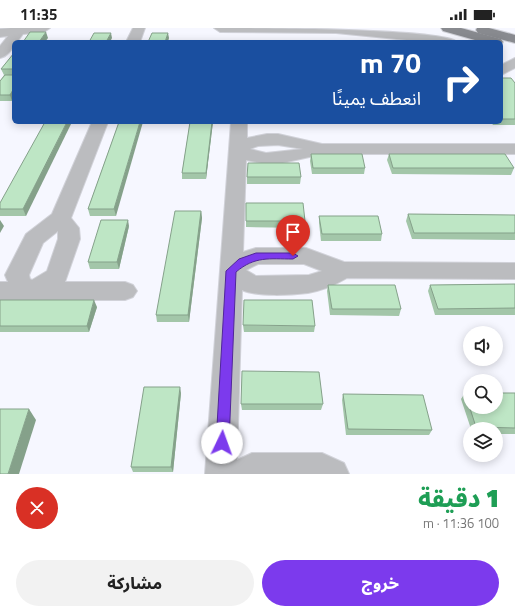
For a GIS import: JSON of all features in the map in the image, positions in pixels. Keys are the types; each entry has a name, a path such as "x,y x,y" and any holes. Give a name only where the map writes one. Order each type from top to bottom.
{"main road":[{"path":"447,28 489,40"},
{"path":"475,28 515,39"},
{"path":"503,44 515,48"}],"street":[{"path":"0,33 44,28"},
{"path":"134,40 139,28"},
{"path":"220,28 367,29 415,34 441,40"},
{"path":"0,54 19,31"},
{"path":"503,59 515,62"},
{"path":"503,70 515,62"},
{"path":"33,291 21,285 17,275 34,239 61,218 99,124"},
{"path":"221,474 239,124"},
{"path":"238,149 244,144 254,140 293,140 321,149 515,149"},
{"path":"33,291 57,276 69,239 68,228 61,218"},
{"path":"231,271 242,262 256,256 306,256 342,270 515,271"},
{"path":"0,291 125,291"},
{"path":"243,474 252,469 322,469 333,474"}],"building":[{"path":"30,32 46,32 40,40 24,40"},
{"path":"94,33 111,33 107,40 90,40"},
{"path":"152,33 168,33 166,40 149,40"},
{"path":"12,55 12,69 1,69"},
{"path":"5,75 12,75 12,92 10,95 0,95 0,81"},
{"path":"503,78 511,78 515,83 515,119 503,119"},
{"path":"44,124 66,124 23,209 0,209 0,203"},
{"path":"118,124 139,124 114,209 88,209"},
{"path":"190,124 212,124 206,173 182,173"},
{"path":"311,154 362,154 365,168 313,168"},
{"path":"389,154 505,154 514,168 393,168"},
{"path":"248,163 299,163 301,177 247,177"},
{"path":"246,203 303,203 305,221 246,221"},
{"path":"175,211 201,211 188,315 156,315"},
{"path":"408,214 515,215 515,233 414,233"},
{"path":"319,216 378,216 382,234 322,234"},
{"path":"101,220 128,220 117,262 88,262"},
{"path":"515,284 515,308 438,309 430,285"},
{"path":"328,285 395,285 401,309 332,309"},
{"path":"0,300 94,300 87,326 0,326"},
{"path":"244,300 312,300 315,326 243,325"},
{"path":"242,371 319,372 323,404 241,404"},
{"path":"144,387 180,387 171,467 131,467"},
{"path":"503,393 515,393 515,428 503,428 503,422 474,422 472,414 503,414"},
{"path":"343,394 423,395 432,430 348,429"},
{"path":"0,409 29,409 8,474 0,474"}],"route":[{"path":"222,443 231,271 242,262 256,256 293,256"}]}
